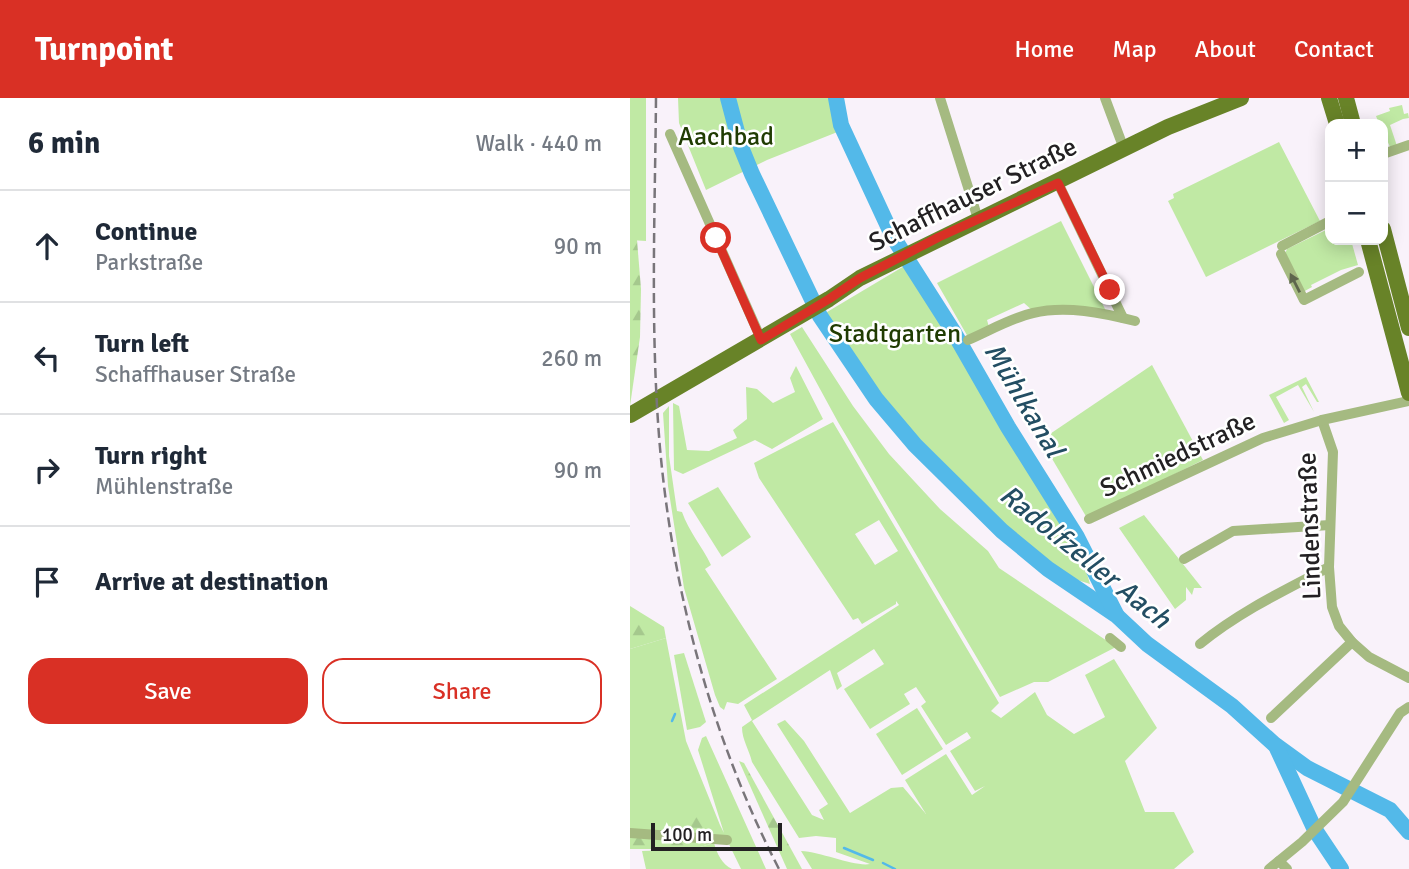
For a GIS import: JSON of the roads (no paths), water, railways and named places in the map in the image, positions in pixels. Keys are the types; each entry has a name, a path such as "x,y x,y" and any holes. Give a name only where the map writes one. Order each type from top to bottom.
{"main road":[{"path":"1329,98 1335,119"},
{"path":"1346,98 1352,119"},
{"name":"Schaffhauser Straße","path":"630,415 761,340 860,278 1168,127 1242,99"},
{"path":"1369,245 1409,393"},
{"path":"1387,245 1392,262 1404,283 1409,328"},
{"path":"1392,262 1409,271"},
{"path":"1384,298 1404,283"}],"street":[{"path":"940,98 978,219"},
{"path":"1105,98 1124,149"},
{"path":"670,134 761,340"},
{"path":"1388,152 1409,145"},
{"path":"1058,183 1123,318"},
{"path":"1325,224 1281,250 1304,300 1359,272"},
{"path":"968,340 1032,313 1047,311 1070,310 1135,321"},
{"name":"Schmiedstraße","path":"1089,519 1255,440 1322,420 1409,401"},
{"name":"Lindenstraße","path":"1322,420 1333,452 1329,568 1332,607 1339,626 1352,642 1369,657 1409,678"},
{"path":"1184,559 1233,531 1330,526"},
{"path":"1200,644 1266,599 1329,568"},
{"path":"1110,638 1121,647"},
{"path":"1272,718 1352,642"},
{"path":"1269,869 1283,865 1302,842 1343,802 1400,713 1409,707"},
{"path":"630,834 727,840"}],"waterway":[{"name":"Radolfzeller Aach","path":"728,98 741,147 752,174 820,316 876,399 915,445 1002,531 1048,569 1116,615 1147,644 1232,706 1274,744 1307,768 1390,810 1409,832"},
{"name":"Mühlkanal","path":"836,98 841,125 893,237 1077,537 1116,614"},
{"path":"672,721 675,714"},
{"name":"Radolfzeller Aach","path":"1276,746 1315,830 1341,869"},
{"path":"844,848 873,860"},
{"path":"883,863 895,869"}],"railway":[{"path":"656,98 655,361 666,502 686,611 715,717 755,820 779,869"}],"park label":[{"name":"Aachbad","path":"726,137"},
{"name":"Stadtgarten","path":"895,334"}]}
